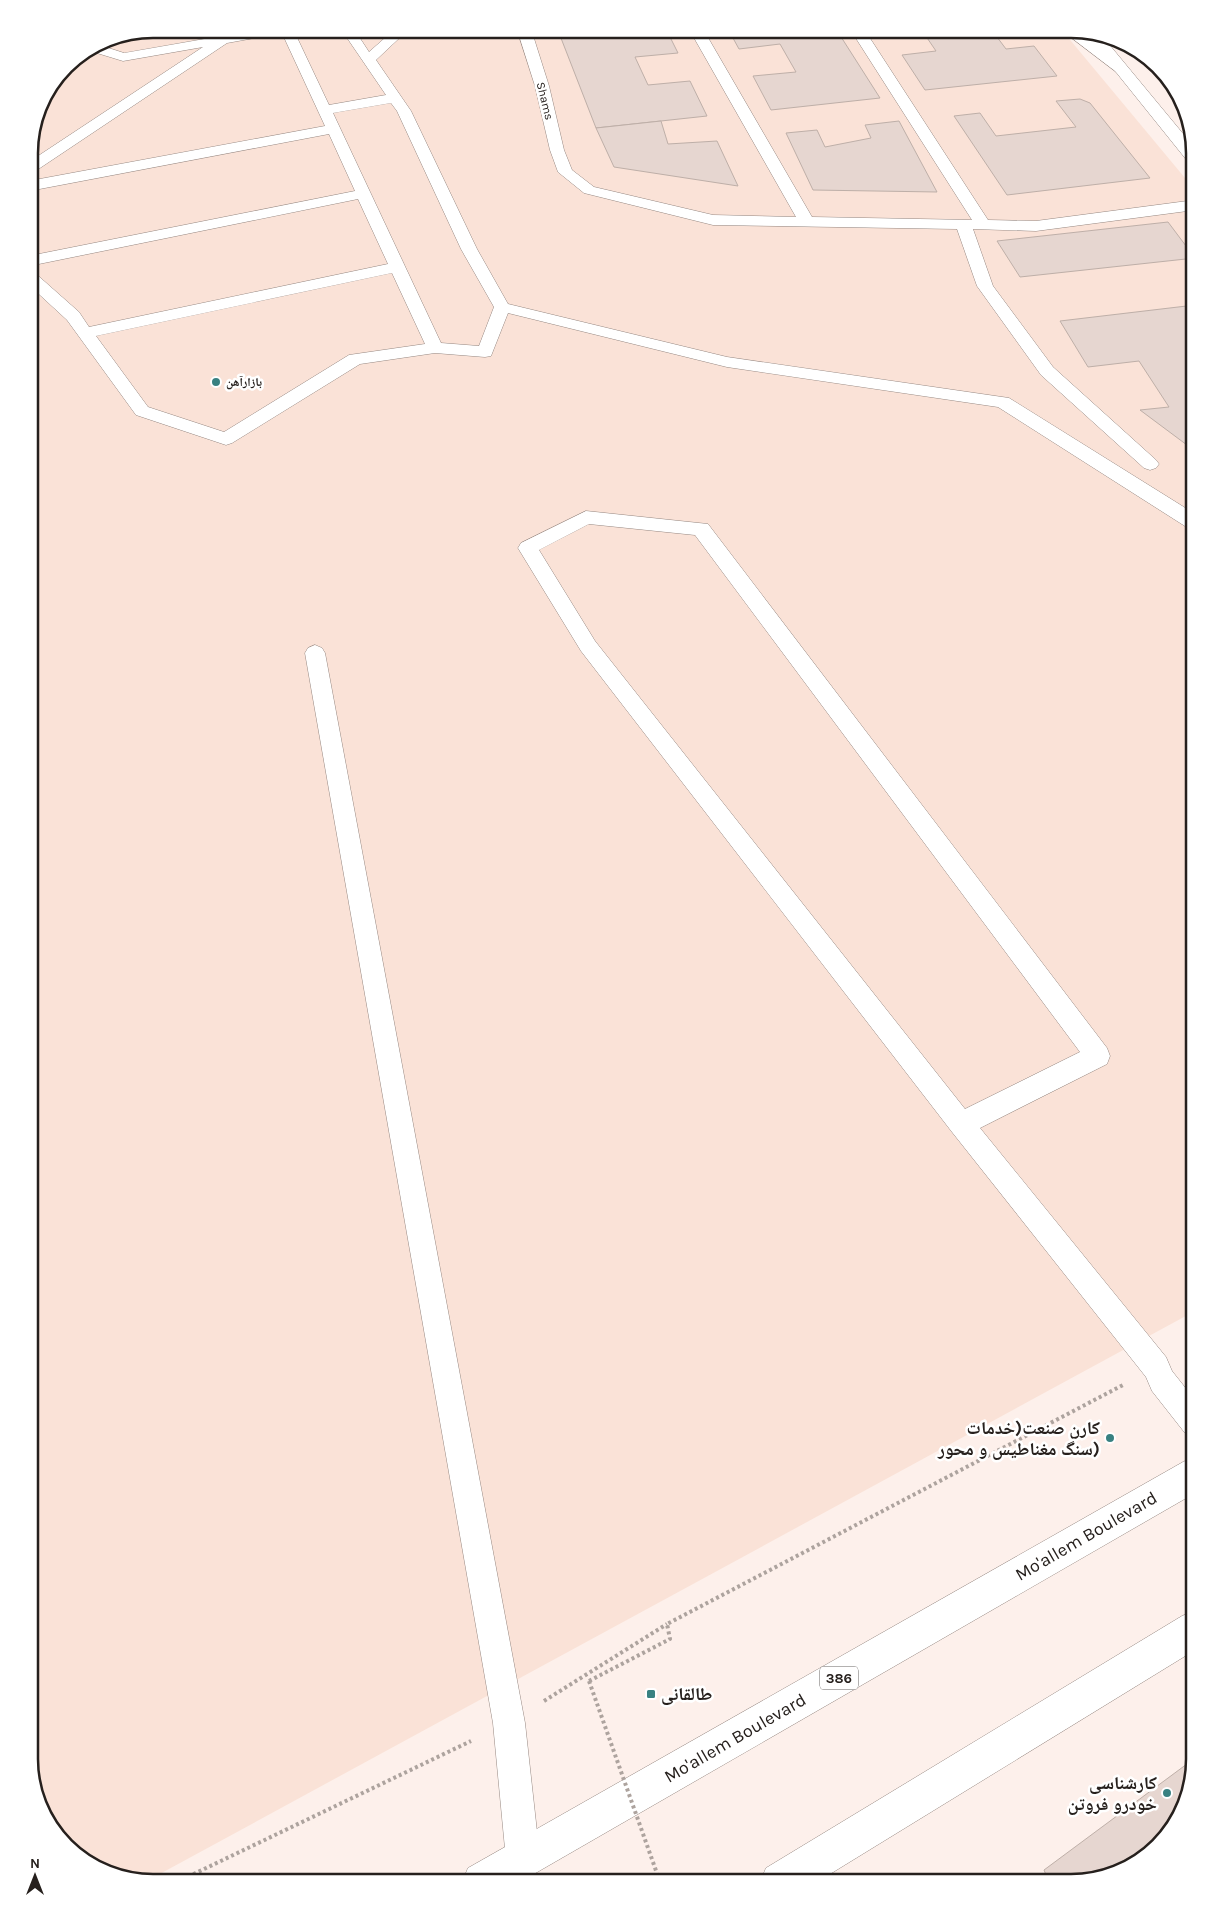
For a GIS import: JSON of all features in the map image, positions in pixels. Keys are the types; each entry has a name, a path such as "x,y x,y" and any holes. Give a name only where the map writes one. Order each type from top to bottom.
{"main road":[{"path":"1099,41 1186,147"},
{"name":"Mo'allem Boulevard","path":"497,1873 1186,1479"},
{"path":"794,1874 1186,1634"}],"lane":[{"path":"101,50 123,57 235,38"},
{"path":"289,38 435,348"},
{"path":"353,38 404,112 469,249 502,307 727,362 1003,402 1186,517"},
{"path":"368,60 393,38"},
{"name":"Shams","path":"527,38 542,86 557,150 565,172 589,190 713,220 806,221"},
{"path":"701,38 806,221 1036,226 1186,206"},
{"path":"863,38 983,225"},
{"path":"1080,38 1124,71"},
{"path":"38,164 224,40"},
{"path":"324,110 395,98"},
{"path":"38,184 333,129"},
{"path":"38,259 363,194"},
{"path":"963,224 985,286 1047,371 1150,464"},
{"path":"86,334 397,268"},
{"path":"38,284 73,316 142,411 226,439 355,359 435,348 484,352 502,307"},
{"path":"962,1124 1098,1056 701,529 586,516 528,548 588,646 962,1124 1156,1367 1162,1381 1186,1412"},
{"path":"315,653 509,1723 522,1859"}],"path":[{"path":"196,1873 509,1723 667,1624 1156,1367"},
{"path":"657,1874 589,1681 670,1639 667,1624"}],"shaded area":[{"path":"137,38 1068,38 1186,179 1186,1316 162,1873 130,1871 102,1862 77,1845 66,1834 49,1809 38,1774 38,145 41,123 46,108 61,82 77,66 108,46"}],"building":[{"path":"561,38 670,38 678,53 635,57 648,85 690,81 707,116 596,128"},
{"path":"733,38 842,38 880,98 771,110 753,76 796,72 780,44 739,49"},
{"path":"927,38 998,38 1006,49 1034,46 1057,76 925,90 902,55 936,51"},
{"path":"1080,99 1090,103 1150,178 1007,195 954,116 980,113 996,136 1076,127 1056,101"},
{"path":"661,121 668,144 717,141 738,186 614,167 596,128"},
{"path":"899,121 937,192 813,190 786,133 817,130 825,147 871,138 865,125"},
{"path":"1168,222 1186,246 1186,259 1020,277 997,241"},
{"path":"1186,306 1186,444 1140,410 1169,407 1139,361 1088,367 1060,321"},
{"name":"کارشناسی خودرو فروتن","path":"1186,1765 1183,1788 1175,1809 1158,1834 1135,1854 1116,1865 1087,1873 1046,1874 1044,1870"}],"place":[{"name":"بازارآهن","path":"216,382"},
{"name":"کارن صنعت(خدمات سنگ مغناطیس و محور)","path":"1110,1438"},
{"name":"طالقانی","path":"651,1694"},
{"name":"کارشناسی خودرو فروتن","path":"1167,1793"}]}
